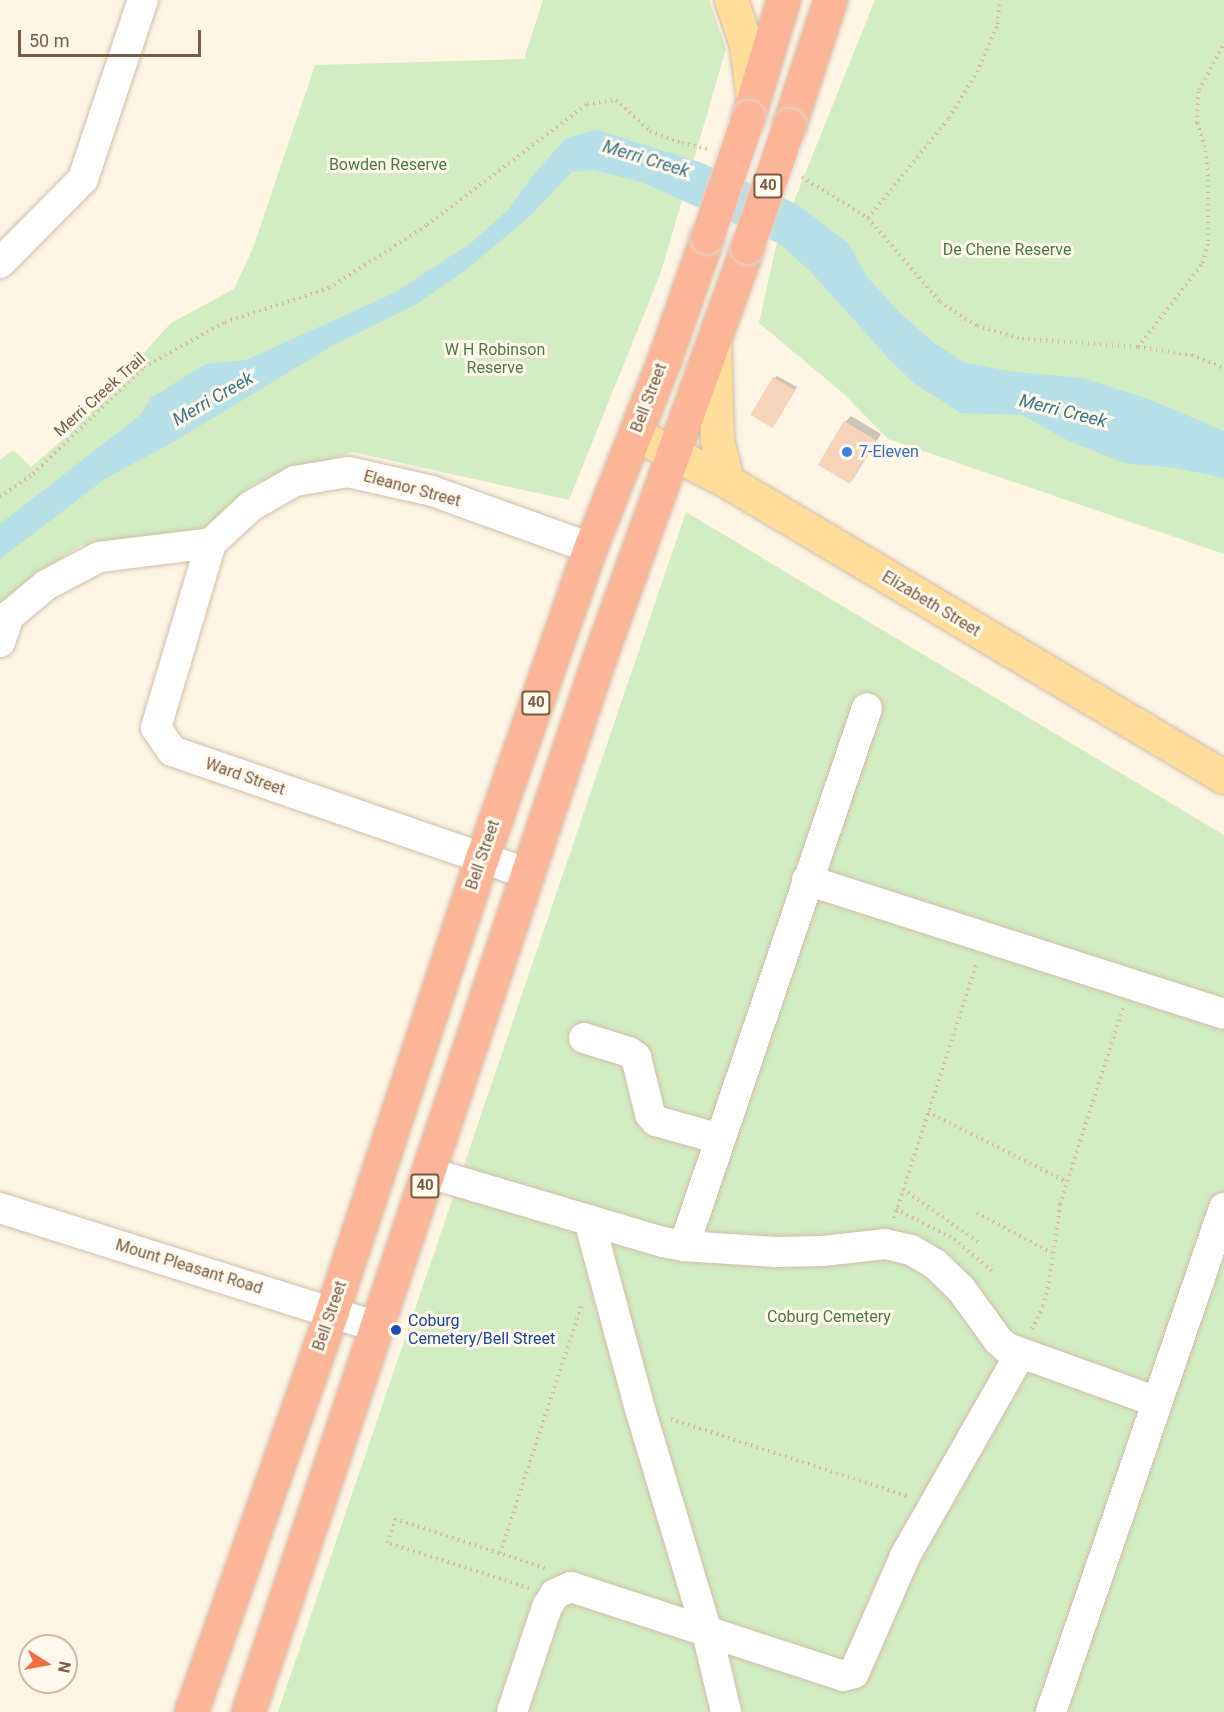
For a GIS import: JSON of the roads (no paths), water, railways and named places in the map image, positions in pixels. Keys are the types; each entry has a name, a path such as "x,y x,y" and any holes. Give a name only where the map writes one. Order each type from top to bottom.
{"highway":[{"name":"Bell Street","path":"191,1712 332,1311 482,858 591,548 708,237 751,108 783,0"},
{"name":"40","path":"248,1712 430,1173 599,659 672,453 714,343 830,0"}],"main road":[{"path":"731,0 746,44 751,108"},
{"path":"714,343 717,440 727,481"},
{"name":"Elizabeth Street","path":"635,434 727,481 1224,777"}],"street":[{"path":"0,263 83,179 143,0"},
{"name":"Eleanor Street","path":"211,543 251,506 294,482 348,472 432,491 591,548"},
{"path":"0,642 9,616 46,585 99,557 211,543"},
{"name":"Ward Street","path":"211,543 156,728 172,752 528,873"},
{"path":"684,1246 867,708"},
{"path":"807,880 1224,1014"},
{"path":"584,1038 629,1052 636,1057 641,1069 650,1114 656,1121 720,1139"},
{"path":"430,1173 684,1246 776,1252 823,1251 885,1244 910,1250 935,1264 961,1289 998,1340 1019,1353 1157,1402"},
{"name":"Mount Pleasant Road","path":"0,1208 378,1327"},
{"path":"1051,1712 1224,1208"},
{"path":"589,1220 640,1409 707,1632 726,1712"},
{"path":"512,1712 548,1607 560,1592 581,1589 843,1676 854,1673 905,1556 936,1506 1019,1353"}],"water":[{"name":"Merri Creek","path":"597,130 702,163 797,204 848,243 868,278 900,313 934,343 966,363 1015,372 1083,378 1148,399 1224,431 1224,478 1176,468 1124,463 1067,440 1022,415 961,413 915,384 890,360 810,271 780,244 641,182 594,170 572,172 530,216 466,270 415,305 332,346 175,441 105,479 0,559 0,524 139,416 151,398 205,364 246,360 394,293 471,243 508,210 530,179 566,138"}],"place":[{"name":"7-Eleven","path":"847,452"},
{"name":"Coburg Cemetery/Bell Street","path":"396,1330"}],"park label":[{"name":"Bowden Reserve","path":"388,165"},
{"name":"De Chene Reserve","path":"1007,250"},
{"name":"W H Robinson Reserve","path":"495,359"},
{"name":"Coburg Cemetery","path":"829,1317"}]}
